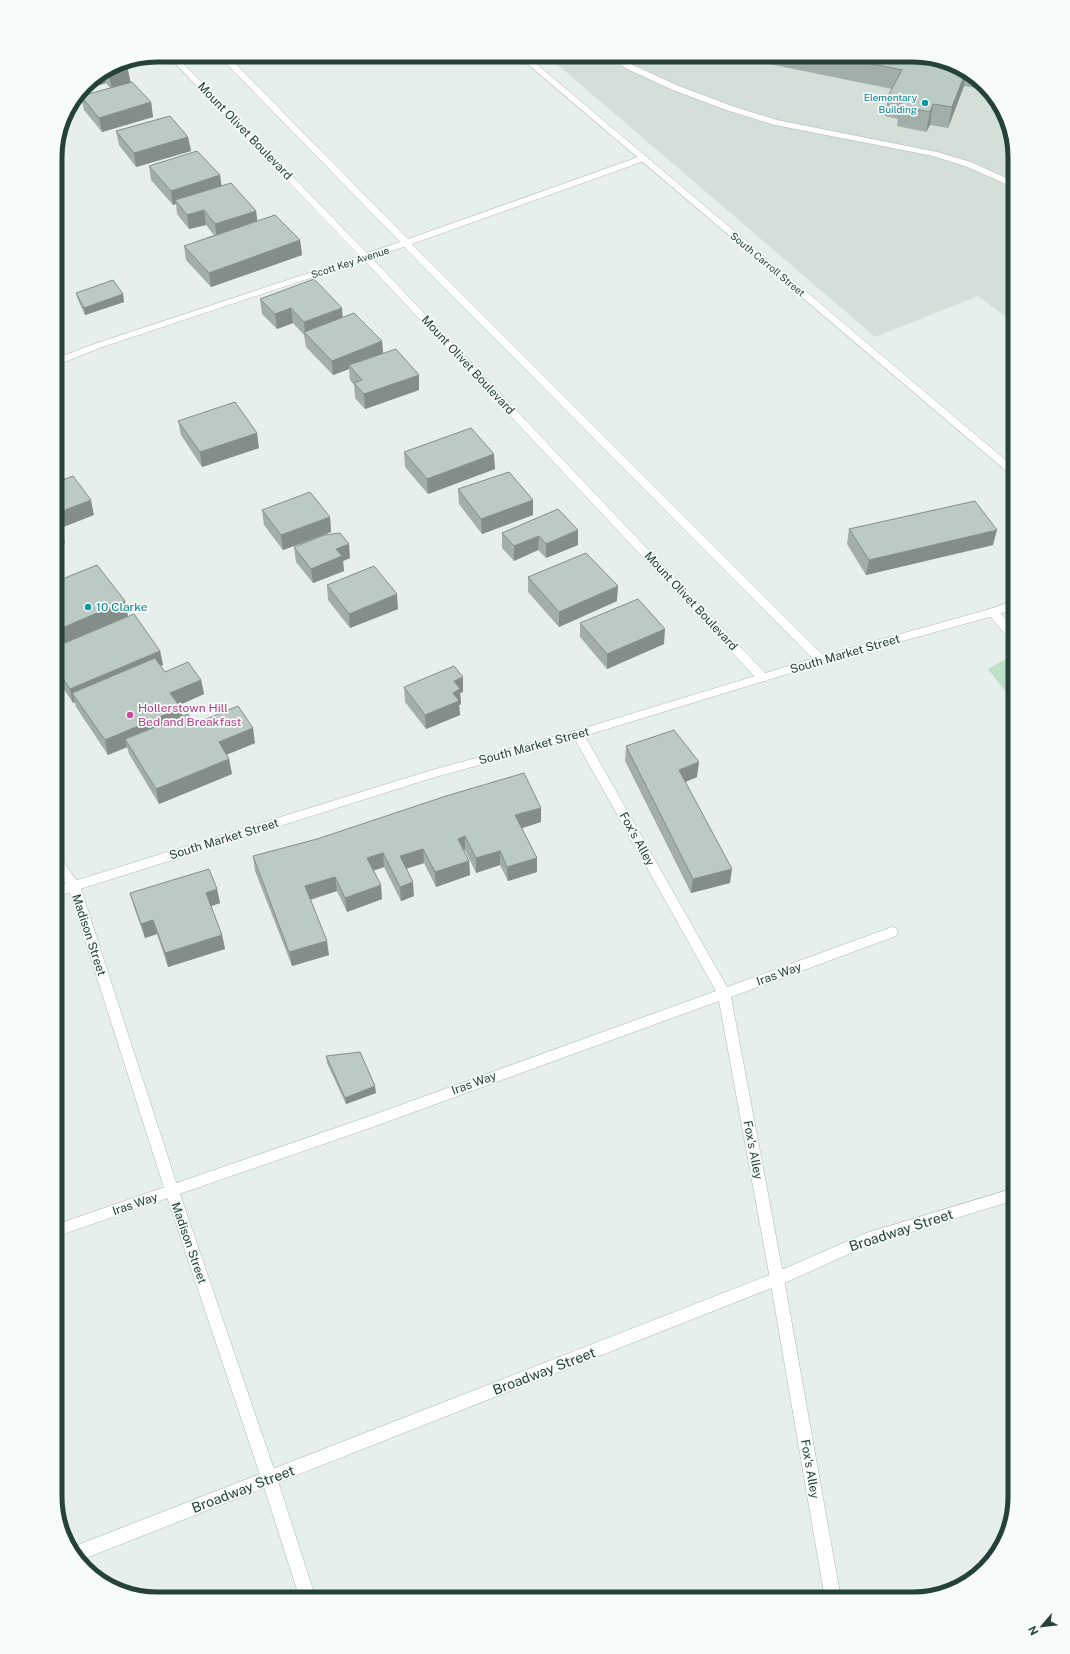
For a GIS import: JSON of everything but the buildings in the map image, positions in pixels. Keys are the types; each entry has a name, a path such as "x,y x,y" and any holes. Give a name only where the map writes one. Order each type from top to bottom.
{"street":[{"name":"Mount Olivet Boulevard","path":"178,62 366,257 763,678"},
{"path":"229,62 406,243 821,660"},
{"name":"South Carroll Street","path":"528,62 644,158 1008,467"},
{"path":"622,62 676,88 729,108 775,122 934,154 968,164 1008,182"},
{"name":"Scott Key Avenue","path":"62,360 102,345 366,257 644,158"},
{"name":"South Market Street","path":"62,890 432,774 578,734 821,660 1008,607"},
{"path":"993,612 1008,630"},
{"name":"Fox's Alley","path":"578,734 724,994 777,1279 832,1592"},
{"name":"Madison Street","path":"62,868 74,886 172,1192 269,1478 306,1592"},
{"name":"Iras Way","path":"62,1229 172,1192 724,994 892,932"},
{"name":"Broadway Street","path":"80,1552 777,1279 866,1240 1008,1196"}],"shaded area":[{"path":"554,62 920,62 944,67 976,85 985,94 998,115 1003,126 1008,150 1008,319 978,296 875,337"}],"green space":[{"path":"1008,658 1008,695 988,669"}],"place":[{"name":"Elementary Building","path":"925,103"},
{"name":"10 Clarke","path":"88,607"},
{"name":"Hollerstown Hill Bed and Breakfast","path":"130,715"}]}
